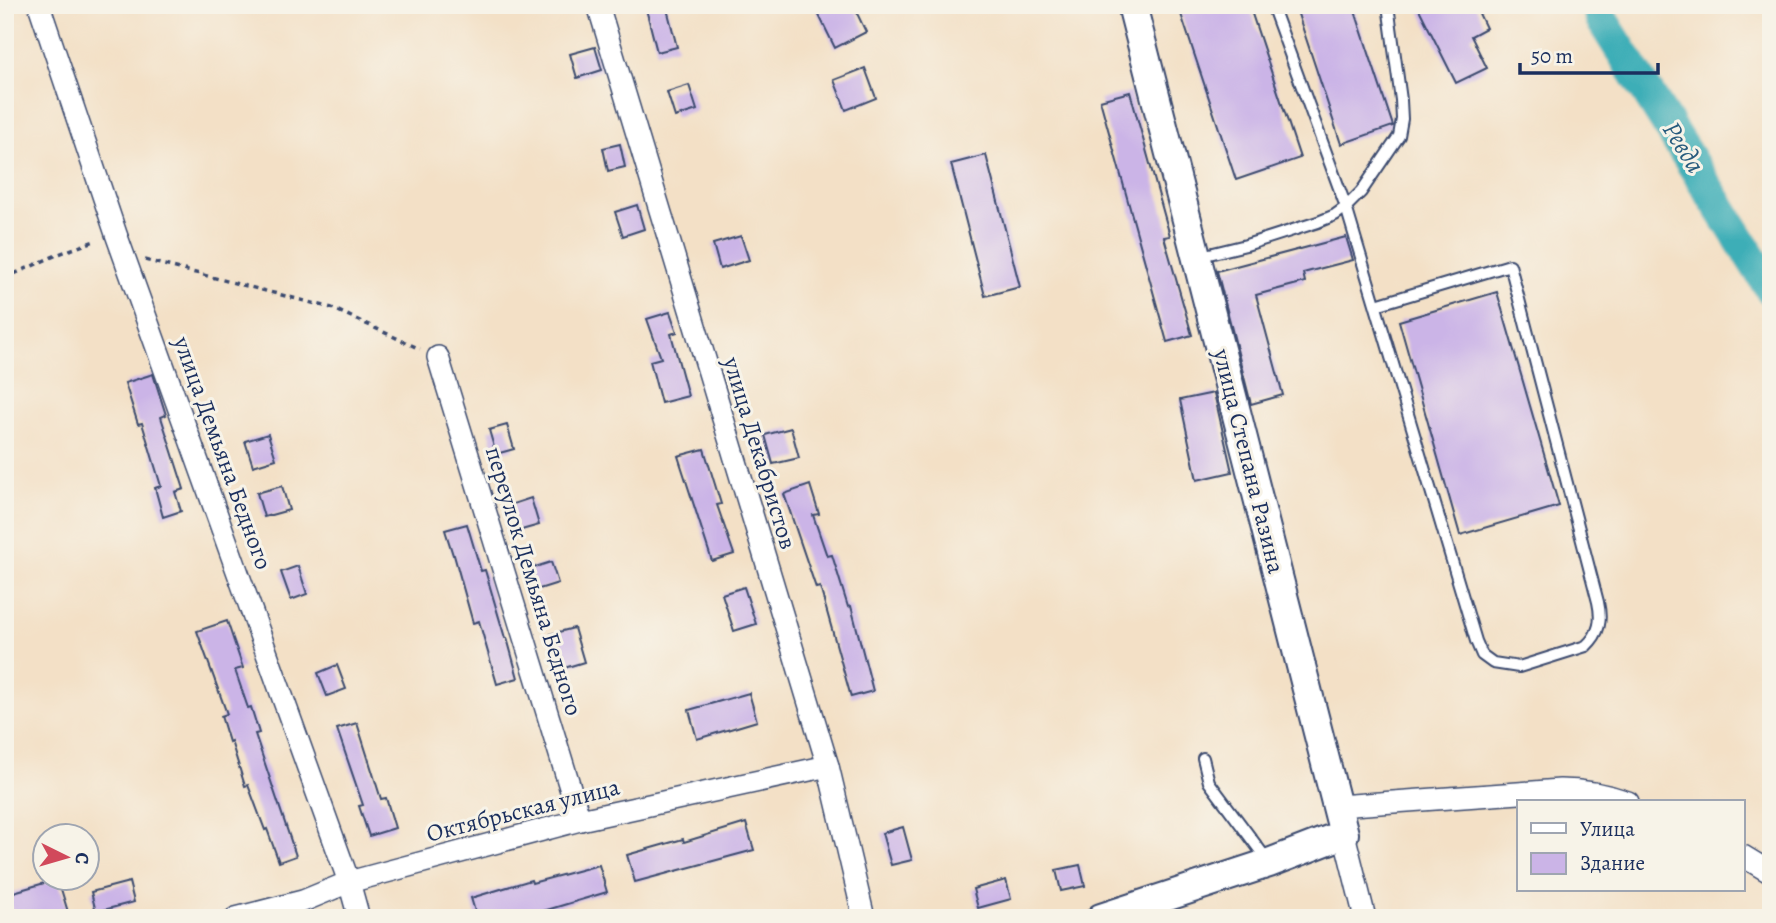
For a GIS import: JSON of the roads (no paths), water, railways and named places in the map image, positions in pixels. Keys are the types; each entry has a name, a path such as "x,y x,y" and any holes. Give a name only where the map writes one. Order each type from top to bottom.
{"street":[{"name":"улица Демьяна Бедного","path":"39,5 123,255 349,882 359,918"},
{"name":"улица Декабристов","path":"598,5 828,766 864,918"},
{"name":"улица Степана Разина","path":"1132,5 1366,918"},
{"name":"переулок Демьяна Бедного","path":"438,357 580,820"},
{"name":"Октябрьская улица","path":"236,918 303,901 349,882 580,820 828,766"},
{"path":"1101,918 1269,863 1341,820 1560,790 1582,790 1623,800"},
{"path":"1744,857 1771,873"}],"lane":[{"path":"1272,5 1346,207 1482,654 1493,663 1519,667 1586,646 1594,638 1601,616 1510,265 1376,305"},
{"path":"1196,257 1246,245 1318,222 1335,215 1361,192 1399,136 1402,119 1388,5"},
{"path":"1203,758 1209,782 1269,863"}],"waterway":[{"name":"Ревда","path":"1597,5 1602,20 1771,289"}]}
